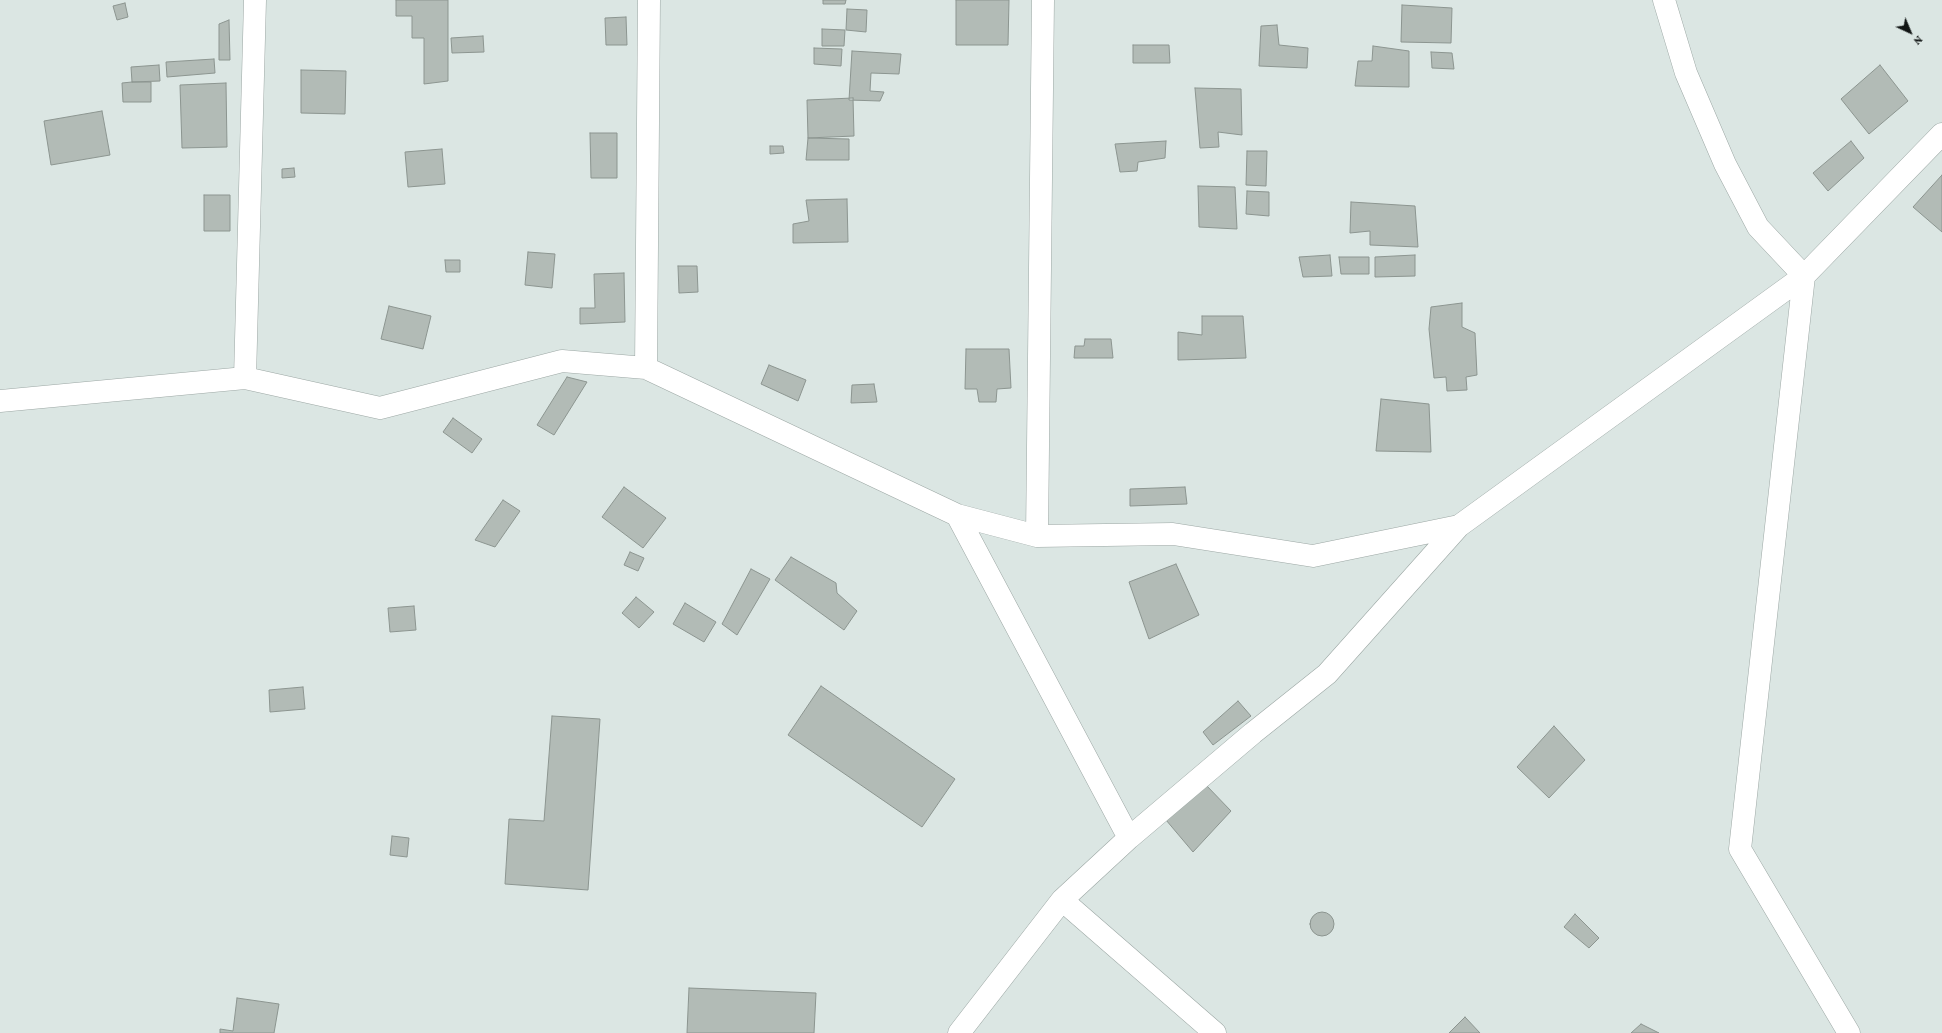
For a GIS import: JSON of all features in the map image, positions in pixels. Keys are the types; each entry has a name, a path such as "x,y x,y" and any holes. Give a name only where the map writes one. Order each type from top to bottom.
{"street":[{"path":"245,378 255,0"},
{"path":"646,368 649,0"},
{"path":"1037,536 1043,0"},
{"path":"1664,0 1686,73 1725,164 1758,227 1804,276 1740,849 1848,1033"},
{"path":"959,1033 1062,900 1129,838 1253,733 1327,674 1459,526 1804,276 1942,134"},
{"path":"0,401 245,378 380,408 562,361 646,368 957,515 1037,536 1174,534 1313,556 1459,526"},
{"path":"957,515 1129,838"},
{"path":"1062,900 1215,1033"}],"building":[{"path":"396,0 448,0 448,81 424,84 424,38 412,38 412,16 396,16"},
{"path":"823,0 846,0 845,4 823,4"},
{"path":"956,0 1009,0 1008,45 956,45"},
{"path":"125,3 128,17 117,20 113,6"},
{"path":"1402,5 1452,8 1451,43 1401,42"},
{"path":"847,9 867,10 866,32 846,30"},
{"path":"626,17 627,45 606,45 605,18"},
{"path":"229,20 230,60 219,60 219,24"},
{"path":"1277,25 1279,45 1308,48 1307,68 1259,66 1261,26"},
{"path":"822,29 845,30 844,46 822,46"},
{"path":"483,36 484,52 452,53 451,38"},
{"path":"1133,45 1169,45 1170,63 1133,63"},
{"path":"1373,46 1409,51 1409,87 1355,86 1358,61 1372,61"},
{"path":"814,48 842,49 841,66 814,64"},
{"path":"852,51 901,54 899,74 871,73 870,91 884,92 880,101 849,100"},
{"path":"1431,52 1452,53 1454,69 1432,68"},
{"path":"214,59 215,73 167,77 166,62"},
{"path":"159,65 160,81 132,82 131,67"},
{"path":"1880,65 1908,101 1869,134 1841,99"},
{"path":"301,70 346,71 345,114 301,113"},
{"path":"151,82 151,102 123,102 122,83"},
{"path":"226,83 227,147 182,148 180,85"},
{"path":"1195,88 1241,89 1242,135 1218,132 1219,147 1200,148"},
{"path":"853,98 854,136 808,138 807,100"},
{"path":"102,111 110,155 51,165 44,121"},
{"path":"590,133 617,133 617,178 591,178"},
{"path":"808,138 849,139 849,160 806,160"},
{"path":"1166,141 1165,158 1138,162 1137,171 1120,172 1115,144"},
{"path":"1851,141 1864,158 1828,191 1813,173"},
{"path":"770,146 783,146 784,153 770,154"},
{"path":"442,149 445,184 408,187 405,152"},
{"path":"1247,151 1267,151 1266,186 1246,185"},
{"path":"294,168 295,177 282,178 282,169"},
{"path":"1942,175 1942,232 1913,207"},
{"path":"1198,186 1235,187 1237,229 1199,227"},
{"path":"1247,191 1269,192 1269,216 1246,214"},
{"path":"204,195 230,195 230,231 204,231"},
{"path":"847,199 848,242 793,243 793,224 809,221 806,200"},
{"path":"1351,202 1415,206 1418,247 1370,245 1370,231 1350,233"},
{"path":"528,252 555,254 552,288 525,285"},
{"path":"1330,255 1332,276 1303,277 1299,257"},
{"path":"1415,255 1415,276 1375,277 1375,257"},
{"path":"1339,257 1369,257 1369,274 1341,274"},
{"path":"445,260 460,260 460,272 446,272"},
{"path":"678,266 697,266 698,292 679,293"},
{"path":"624,273 625,322 580,324 580,308 595,308 594,274"},
{"path":"1462,303 1462,327 1475,333 1477,375 1466,377 1467,390 1447,391 1446,377 1434,378 1429,329 1431,307"},
{"path":"389,306 431,316 423,349 381,339"},
{"path":"1202,316 1243,316 1246,358 1178,360 1178,332 1202,335"},
{"path":"1085,339 1111,339 1113,358 1074,358 1075,346 1084,346"},
{"path":"966,349 1009,349 1011,388 997,389 996,402 979,402 977,389 965,389"},
{"path":"769,365 806,380 798,401 761,384"},
{"path":"567,377 587,382 554,435 537,425"},
{"path":"874,384 877,402 851,403 852,385"},
{"path":"1381,399 1429,404 1431,452 1376,451"},
{"path":"453,418 482,439 472,453 443,432"},
{"path":"624,487 666,518 643,548 602,517"},
{"path":"1185,487 1187,504 1130,506 1130,489"},
{"path":"503,500 520,511 495,547 475,540"},
{"path":"630,552 644,558 638,571 624,565"},
{"path":"791,557 836,583 837,593 857,611 844,630 775,580"},
{"path":"1176,564 1199,615 1149,639 1129,582"},
{"path":"751,569 770,579 737,635 722,624"},
{"path":"636,597 654,612 639,628 622,613"},
{"path":"685,603 716,622 704,642 673,624"},
{"path":"414,606 416,630 390,632 388,608"},
{"path":"821,686 955,779 922,827 788,735"},
{"path":"303,687 305,709 270,712 269,690"},
{"path":"1238,701 1251,716 1213,745 1203,732"},
{"path":"552,716 600,719 588,890 505,884 509,819 544,821"},
{"path":"1554,726 1585,760 1549,798 1517,767"},
{"path":"1206,785 1231,811 1193,852 1166,820"},
{"path":"392,836 409,838 407,857 390,855"},
{"path":"1322,912 1331,915 1334,924 1331,933 1322,936 1313,933 1310,924 1313,915"},
{"path":"1575,914 1599,938 1589,948 1564,927"},
{"path":"689,988 816,993 814,1033 687,1033"},
{"path":"237,998 279,1004 274,1033 220,1033 220,1029 233,1031"},
{"path":"1465,1017 1480,1033 1449,1033"},
{"path":"1641,1024 1659,1033 1631,1033"}]}
